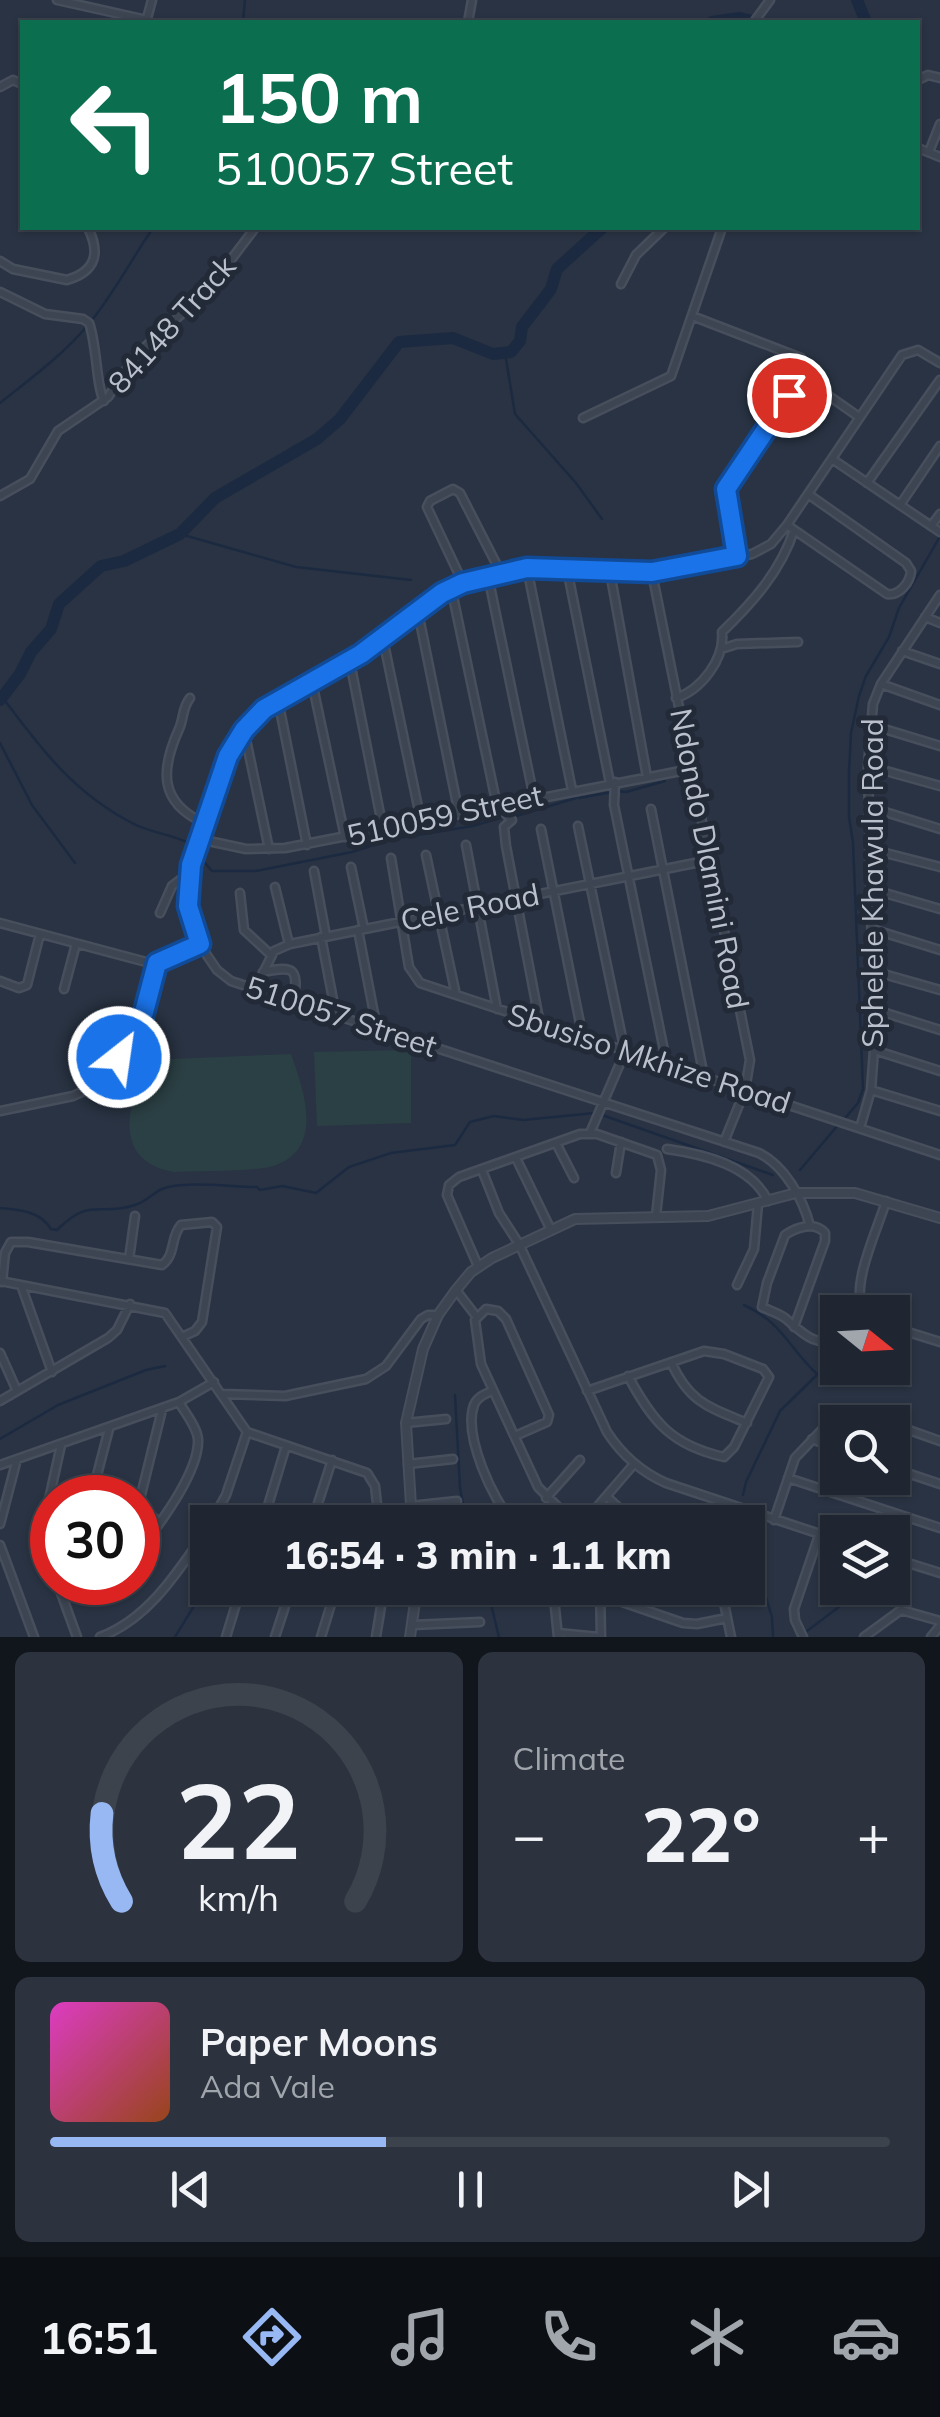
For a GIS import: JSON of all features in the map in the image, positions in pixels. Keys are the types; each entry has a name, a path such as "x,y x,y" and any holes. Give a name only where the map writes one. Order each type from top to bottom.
{"street":[{"path":"57,0 138,20"},
{"path":"929,152 940,124"},
{"path":"920,149 940,157"},
{"path":"0,262 13,269 67,280 75,278 87,269 96,254 89,230"},
{"name":"84148 Track","path":"0,496 30,478 64,425 104,401 135,356 208,290 254,230"},
{"path":"621,284 636,255 662,230"},
{"path":"582,418 666,380 674,370 721,230"},
{"path":"0,292 45,314 87,320 92,327 104,401"},
{"path":"692,316 801,358 819,390 859,417"},
{"name":"510057 Street","path":"794,1327 825,1241 822,1228 810,1226 805,1207 770,1159 231,980 217,970 200,944 188,906 189,874 222,771 255,716 278,700 350,662 463,583 527,568 652,572 766,548 790,528 808,494 897,361 914,350 940,363"},
{"path":"867,483 940,380"},
{"path":"737,556 726,499 728,484 784,399 794,392 819,390"},
{"path":"900,505 940,446"},
{"path":"832,459 940,532"},
{"path":"463,583 427,506 454,489 460,492 501,573"},
{"path":"676,698 698,686 721,649 722,632 780,565 790,528 889,595 896,593 911,575 906,563 808,494"},
{"path":"932,526 940,514"},
{"path":"527,568 572,790"},
{"path":"567,570 613,782 614,805 667,1066"},
{"path":"610,572 648,776"},
{"name":"Ndondo Dlamini Road","path":"652,572 750,1060 745,1090 724,1142"},
{"path":"488,576 534,798"},
{"path":"452,588 498,806 512,820 504,827 540,1024"},
{"name":"Sphelele Khawula Road","path":"860,1128 870,1090 874,1050 868,766 873,704 881,684 940,595"},
{"path":"418,612 459,814"},
{"path":"925,617 940,622"},
{"path":"383,639 421,821"},
{"path":"721,649 737,644 798,642"},
{"path":"902,652 940,664"},
{"path":"350,662 384,829"},
{"path":"312,681 345,837"},
{"path":"881,684 940,705"},
{"path":"190,698 170,746 168,785 181,811 204,823"},
{"path":"278,700 307,845"},
{"path":"870,725 940,746"},
{"path":"244,730 269,849"},
{"path":"868,766 940,786"},
{"name":"510059 Street","path":"199,838 236,848 307,845 690,769"},
{"path":"869,806 940,829"},
{"path":"650,809 704,1079"},
{"path":"578,826 625,1052 590,1133"},
{"path":"541,829 583,1038"},
{"path":"466,846 497,1010"},
{"path":"870,849 940,868"},
{"path":"426,855 456,996"},
{"path":"391,858 403,922"},
{"name":"Cele Road","path":"271,954 290,944 710,860"},
{"path":"351,867 378,1029"},
{"path":"314,871 336,1016"},
{"path":"160,913 172,886 189,874"},
{"path":"275,886 290,944"},
{"path":"871,889 940,909"},
{"path":"240,894 244,930 271,954 254,989"},
{"name":"Sbusiso Mkhize Road","path":"403,922 409,967 415,979 497,1010 940,1155"},
{"path":"0,923 157,963 200,944"},
{"path":"872,929 940,950"},
{"path":"0,981 19,988 27,985 40,934"},
{"path":"64,989 76,944"},
{"path":"0,1110 84,1091 134,1041 157,963"},
{"path":"262,972 292,970 296,976 294,1002"},
{"path":"872,971 940,990"},
{"path":"873,1009 940,1030"},
{"path":"874,1050 940,1071"},
{"path":"870,1090 940,1112"},
{"path":"478,1266 447,1191 459,1177 556,1142 590,1133 645,1149 659,1159 656,1216"},
{"path":"556,1142 574,1178"},
{"path":"616,1173 621,1142"},
{"path":"667,1149 703,1155 746,1174 759,1185 768,1201"},
{"path":"516,1158 550,1228"},
{"path":"482,1170 498,1213 519,1244 607,1432 634,1464 666,1483 819,1534 794,1608 794,1620 803,1637"},
{"path":"410,1505 406,1422 423,1348 438,1315 478,1266 550,1228 594,1216 708,1216 796,1193 844,1191 940,1218"},
{"path":"859,1295 886,1201"},
{"path":"736,1286 754,1249 758,1204"},
{"path":"130,1259 135,1216"},
{"path":"184,1336 202,1322 216,1225 180,1225 170,1257 162,1265 16,1241 6,1248 1,1281 166,1313 246,1432 363,1470 372,1478 378,1505"},
{"path":"810,1226 785,1235 766,1283 762,1305 808,1338 820,1341"},
{"path":"21,1285 52,1372"},
{"path":"456,1290 476,1316 479,1355 492,1391 546,1498 554,1505"},
{"path":"0,1401 113,1334 130,1304"},
{"path":"476,1316 486,1309 502,1314 549,1415 547,1422 514,1436"},
{"path":"222,1394 284,1396 366,1379 386,1366 421,1319 428,1314 438,1315"},
{"path":"910,1332 940,1342"},
{"path":"587,1391 628,1376 704,1351 767,1370 769,1378 730,1454 724,1457 663,1430 628,1376"},
{"path":"0,1353 17,1391"},
{"path":"671,1362 685,1389 700,1403 747,1423"},
{"path":"0,1464 162,1409 214,1382"},
{"path":"492,1391 474,1405 476,1445 483,1470 503,1505"},
{"path":"160,1521 182,1490 198,1443 180,1402"},
{"path":"145,1475 162,1409"},
{"path":"406,1422 446,1419"},
{"path":"97,1475 109,1428"},
{"path":"910,1431 940,1441"},
{"path":"221,1505 246,1432"},
{"path":"774,1520 795,1458 820,1432"},
{"path":"812,1440 820,1443"},
{"path":"54,1475 61,1444"},
{"path":"268,1505 286,1446"},
{"path":"0,1524 17,1459"},
{"path":"406,1464 453,1459"},
{"path":"317,1505 332,1460"},
{"path":"546,1498 580,1460"},
{"path":"599,1505 634,1464"},
{"path":"910,1474 940,1484"},
{"path":"788,1478 940,1528"},
{"path":"606,1497 615,1505"},
{"path":"419,1505 456,1501"},
{"path":"0,1545 34,1637"},
{"path":"100,1637 140,1616 190,1551"},
{"path":"910,1564 940,1574"},
{"path":"65,1605 77,1637"},
{"path":"226,1637 236,1605"},
{"path":"275,1637 285,1605"},
{"path":"322,1637 331,1605"},
{"path":"376,1637 381,1605"},
{"path":"410,1637 414,1605"},
{"path":"555,1605 558,1635 600,1637 600,1605"},
{"path":"636,1605 683,1623 727,1618"},
{"path":"725,1605 732,1637"},
{"path":"864,1637 901,1610 940,1623 930,1637"},
{"path":"412,1625 480,1622"}],"green space":[{"path":"411,1050 411,1123 317,1126 314,1052"},
{"path":"291,1054 306,1116 301,1145 291,1156 276,1165 256,1169 174,1172 154,1166 140,1156 132,1143 131,1111 149,1060"}],"waterway":[{"path":"243,20 245,0"},
{"path":"857,0 865,20"},
{"path":"726,20 748,20"},
{"path":"0,403 57,357 88,325 152,230"},
{"path":"0,700 51,629 59,604 101,566 124,561 180,534 215,498 317,439 340,419 399,342 453,338 493,354 511,352 520,341 522,327 551,289 557,269 600,230"},
{"path":"505,353 515,414 602,519"},
{"path":"180,534 296,567 411,580"},
{"path":"846,1117 863,1089 849,817 851,733 866,676 939,538"},
{"path":"3,698 45,752 93,798 139,826 191,844"},
{"path":"0,743 32,805 75,863"},
{"path":"618,791 665,781"},
{"path":"579,798 612,792"},
{"path":"513,817 576,798"},
{"path":"198,855 212,871 256,871 503,817"},
{"path":"0,1208 35,1215 57,1230 78,1213 135,1205 171,1186 260,1190 282,1186 316,1193 349,1167 391,1153 455,1145 470,1122 494,1116 523,1120 595,1113"},
{"path":"602,1115 773,1175"},
{"path":"800,1170 838,1125"},
{"path":"744,1305 777,1328 817,1374"},
{"path":"0,1439 58,1405 165,1366"},
{"path":"743,1495 780,1411 820,1372"},
{"path":"455,1395 463,1505"},
{"path":"765,1594 773,1637"},
{"path":"175,1637 195,1605"},
{"path":"491,1605 499,1637"},
{"path":"807,1631 841,1605"}],"route":[{"path":"119,1057 138,1035 157,963 200,944 188,906 191,865 222,771 255,716 361,654 442,593 463,583 527,568 652,572 737,556 726,489 789,395"}]}
